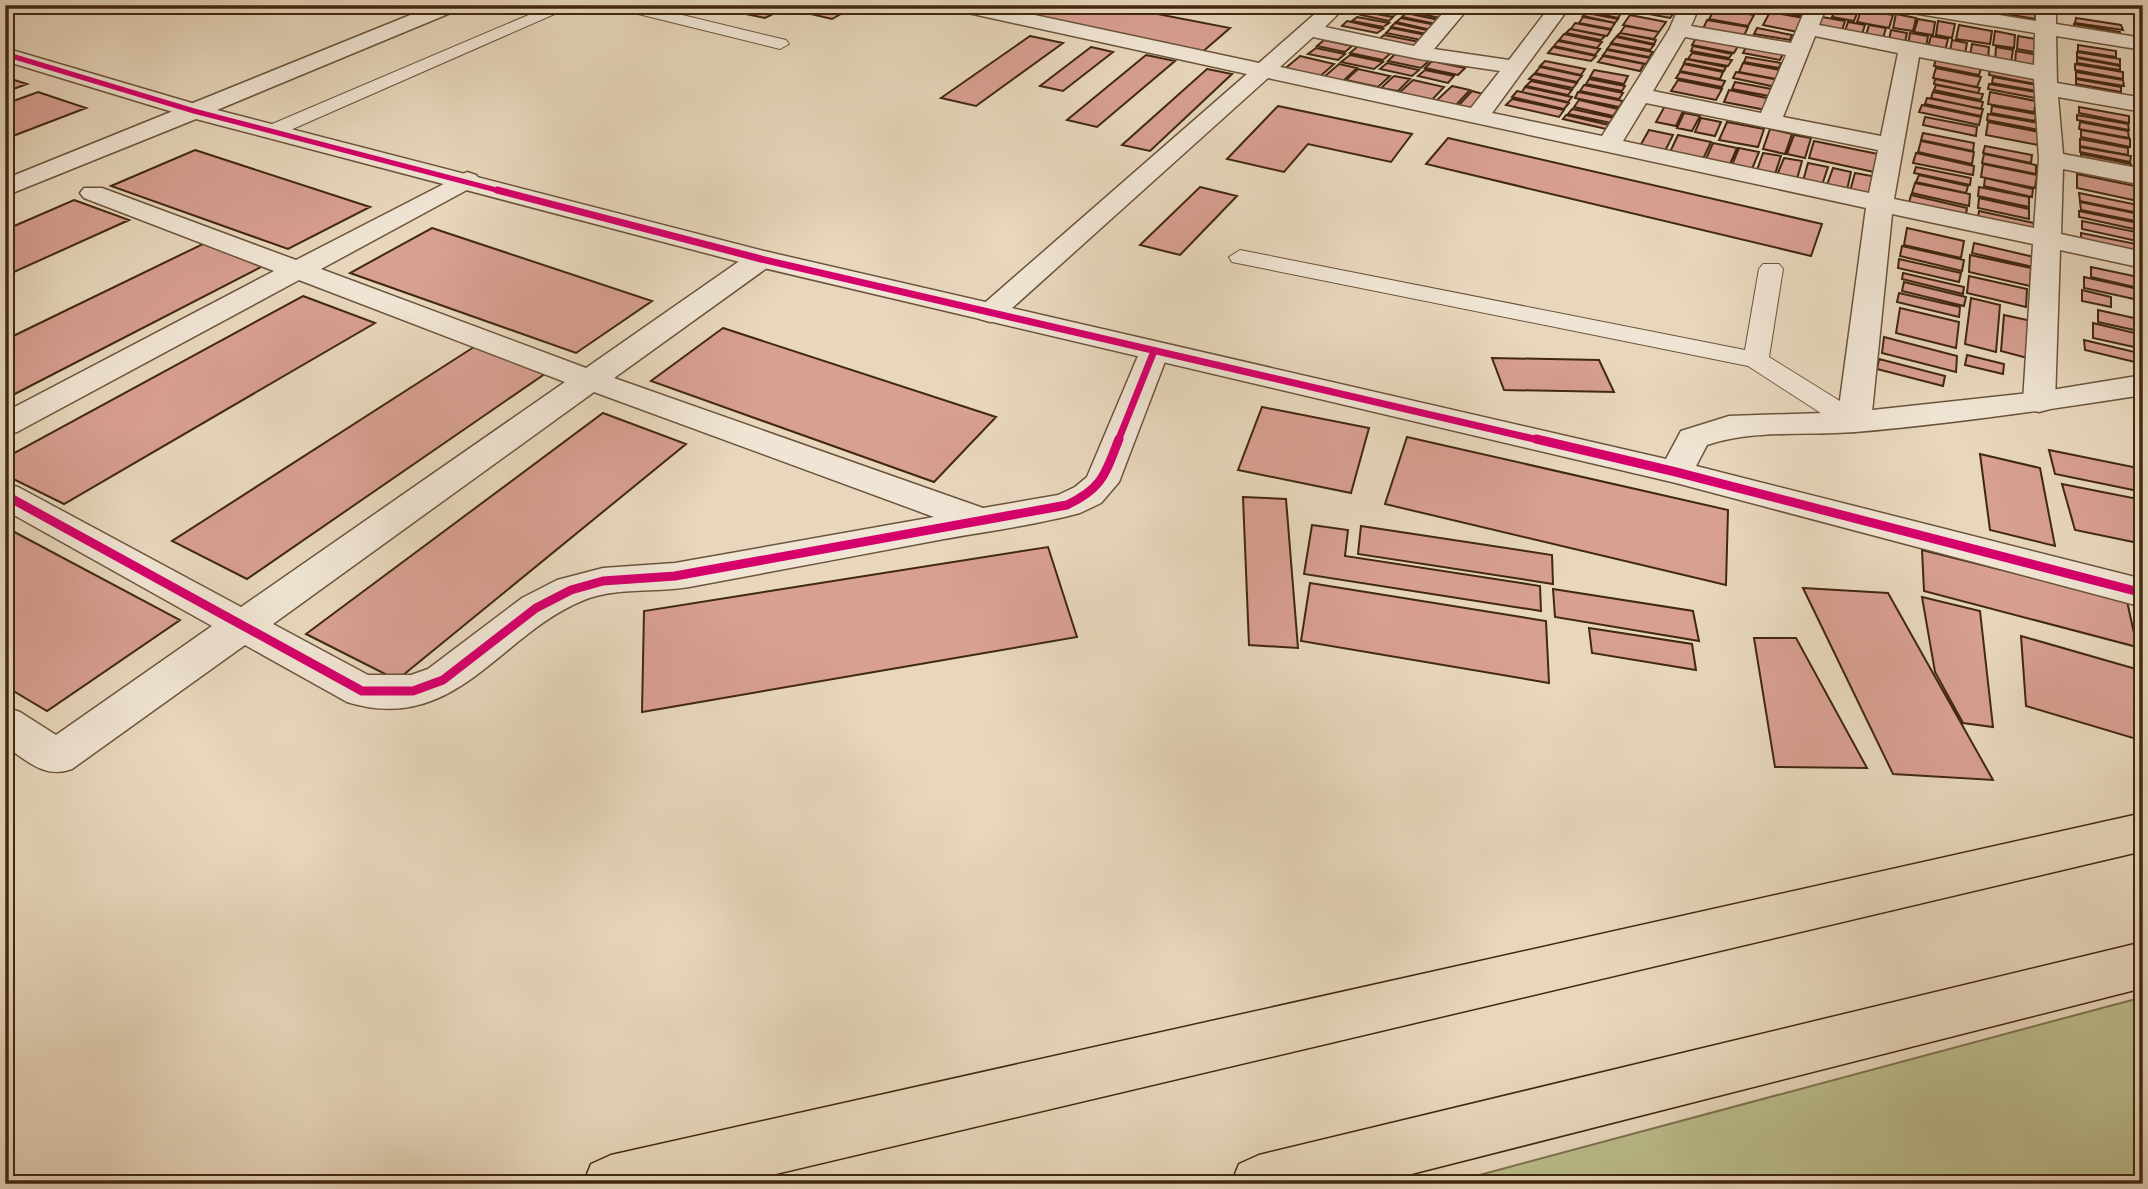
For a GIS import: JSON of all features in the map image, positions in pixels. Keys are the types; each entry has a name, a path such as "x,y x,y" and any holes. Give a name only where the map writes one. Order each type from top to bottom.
{"main road":[{"path":"611,1184 2143,832"},
{"path":"1259,1184 2143,965"}],"street":[{"path":"5,188 453,5"},
{"path":"959,5 994,8 1263,73 2143,260"},
{"path":"990,313 1337,5"},
{"path":"1419,52 1461,5"},
{"path":"1476,118 1561,5"},
{"path":"1608,146 1679,30 1689,5"},
{"path":"1769,122 1817,5"},
{"path":"1900,5 2047,17 2143,44"},
{"path":"2039,402 2051,159 2046,81 2047,17"},
{"path":"1808,29 1910,48 2143,105"},
{"path":"1310,30 1514,68"},
{"path":"1679,30 1799,51"},
{"path":"1854,422 1881,204 1910,48"},
{"path":"5,54 194,111 467,180 761,259 1676,472 2143,593"},
{"path":"1638,95 1892,146"},
{"path":"2051,159 2143,177"},
{"path":"5,425 467,180"},
{"path":"93,193 590,380 981,520"},
{"path":"5,724 57,757 761,259"},
{"path":"5,495 362,691 413,691 443,680 536,608 571,590 603,581 675,576 1067,505 1088,495 1101,482 1154,351"},
{"path":"1676,472 1693,438 1729,426 1854,422 2039,402 2143,385"}],"lane":[{"path":"272,131 567,5"},
{"path":"620,5 780,44"},
{"path":"1240,257 1756,360 1854,422"},
{"path":"1756,360 1772,269"}],"green space":[{"path":"2143,997 2143,1184 1446,1184"}],"building":[{"path":"738,5 857,5 832,19 785,8 765,18 736,12 744,7"},
{"path":"1021,5 1111,5 1230,28 1200,54 1006,15"},
{"path":"1372,5 1400,11 1395,15 1366,9"},
{"path":"1430,5 1449,9 1445,13 1411,6"},
{"path":"1718,5 1756,8 1753,14 1716,8"},
{"path":"1767,5 1805,12 1803,16 1766,10"},
{"path":"1837,5 1859,8 1854,21 1832,17"},
{"path":"1993,5 2038,5 2037,13 1993,6"},
{"path":"1585,6 1621,13 1618,18 1581,10"},
{"path":"1637,6 1674,13 1670,18 1633,11"},
{"path":"1410,7 1446,14 1440,18 1406,11"},
{"path":"1994,8 2035,14 2035,19 1994,12"},
{"path":"1715,9 1754,15 1748,26 1709,19"},
{"path":"1861,10 1893,15 1889,28 1857,22"},
{"path":"1365,12 1393,17 1389,21 1361,15"},
{"path":"1770,12 1804,18 1798,32 1763,25"},
{"path":"1406,13 1439,20 1436,24 1402,17"},
{"path":"1587,13 1618,19 1615,23 1583,16"},
{"path":"1896,14 1916,18 1913,31 1893,28"},
{"path":"1630,15 1666,22 1659,32 1623,25"},
{"path":"1357,17 1389,23 1383,27 1352,21"},
{"path":"1583,17 1615,23 1611,29 1579,23"},
{"path":"1822,17 1845,21 1842,30 1818,26"},
{"path":"1401,18 1436,25 1431,30 1396,22"},
{"path":"2076,18 2121,25 2123,30 2075,23"},
{"path":"1918,19 1935,22 1933,35 1914,32"},
{"path":"1707,20 1748,27 1743,38 1702,31"},
{"path":"1347,21 1383,29 1377,33 1342,26"},
{"path":"1938,21 1955,24 1952,38 1936,35"},
{"path":"1848,22 1865,25 1862,34 1845,31"},
{"path":"1395,23 1431,31 1427,34 1391,27"},
{"path":"1575,23 1611,30 1607,36 1571,29"},
{"path":"2074,24 2120,32 2121,38 2074,30"},
{"path":"1869,25 1886,28 1883,38 1866,35"},
{"path":"1959,25 1992,31 1990,44 1956,39"},
{"path":"1625,26 1659,32 1654,39 1620,33"},
{"path":"1391,28 1426,35 1421,40 1386,33"},
{"path":"1757,28 1792,35 1790,40 1754,34"},
{"path":"1570,29 1605,36 1601,40 1566,33"},
{"path":"1891,30 1907,33 1905,42 1889,40"},
{"path":"1995,31 2015,35 2014,48 1993,45"},
{"path":"1620,33 1656,40 1654,44 1617,36"},
{"path":"1910,33 1928,36 1926,47 1908,44"},
{"path":"1564,34 1602,42 1597,48 1559,40"},
{"path":"1384,35 1420,42 1413,48 1377,41"},
{"path":"1030,36 1063,43 976,106 941,98"},
{"path":"1931,36 1948,39 1945,51 1928,48"},
{"path":"2018,36 2035,39 2034,52 2017,49"},
{"path":"1616,37 1654,45 1650,50 1611,43"},
{"path":"1696,38 1738,46 1734,53 1692,45"},
{"path":"1324,40 1352,46 1345,52 1317,46"},
{"path":"1952,40 1967,43 1965,54 1950,52"},
{"path":"1558,41 1600,49 1595,55 1554,46"},
{"path":"1748,43 1785,50 1780,60 1743,53"},
{"path":"1611,44 1653,52 1649,57 1607,49"},
{"path":"1972,44 1989,47 1988,59 1970,56"},
{"path":"2078,45 2116,51 2116,57 2078,51"},
{"path":"1358,46 1391,53 1383,60 1350,53"},
{"path":"1693,46 1732,54 1729,58 1691,51"},
{"path":"1091,47 1113,52 1063,91 1040,86"},
{"path":"1553,47 1596,56 1591,61 1548,53"},
{"path":"1996,47 2013,50 2011,63 1995,61"},
{"path":"1316,48 1345,54 1338,60 1308,54"},
{"path":"1607,50 1650,58 1646,64 1603,55"},
{"path":"2016,51 2038,55 2037,67 2015,63"},
{"path":"2077,52 2120,59 2120,65 2077,57"},
{"path":"1396,53 1430,60 1421,68 1388,61"},
{"path":"1692,53 1732,60 1728,66 1688,59"},
{"path":"1146,55 1175,61 1097,127 1067,120"},
{"path":"1350,55 1383,62 1374,69 1341,62"},
{"path":"1300,56 1334,64 1316,80 1281,72"},
{"path":"1603,56 1644,64 1640,71 1598,62"},
{"path":"1746,57 1781,63 1779,68 1744,62"},
{"path":"2077,58 2120,66 2120,70 2077,63"},
{"path":"1686,59 1726,67 1724,71 1684,63"},
{"path":"1936,59 1981,68 1979,75 1934,66"},
{"path":"1432,61 1465,68 1458,75 1425,68"},
{"path":"1545,61 1585,69 1581,75 1540,66"},
{"path":"1387,63 1419,70 1412,76 1380,69"},
{"path":"1743,63 1780,70 1776,79 1739,72"},
{"path":"1339,64 1357,68 1343,81 1324,77"},
{"path":"1684,64 1723,72 1720,79 1680,71"},
{"path":"2075,64 2123,72 2123,79 2075,70"},
{"path":"1540,67 1582,76 1577,82 1535,73"},
{"path":"1936,68 1981,77 1977,87 1933,78"},
{"path":"1207,69 1232,74 1150,151 1122,145"},
{"path":"1358,69 1390,76 1378,87 1346,80"},
{"path":"1425,70 1454,76 1448,83 1418,76"},
{"path":"1594,70 1628,76 1624,84 1590,77"},
{"path":"1990,70 2041,80 2040,85 1989,75"},
{"path":"1680,72 1725,81 1722,87 1676,78"},
{"path":"1736,72 1779,80 1776,87 1733,78"},
{"path":"2076,72 2123,80 2124,86 2076,78"},
{"path":"1534,74 1577,83 1573,88 1529,79"},
{"path":"1394,76 1410,79 1398,91 1381,88"},
{"path":"5,77 27,84 5,92"},
{"path":"1993,77 2037,85 2037,91 1992,83"},
{"path":"1589,79 1625,86 1622,91 1586,84"},
{"path":"1935,79 1980,88 1978,93 1934,84"},
{"path":"2076,79 2121,87 2121,92 2076,84"},
{"path":"1413,80 1444,87 1430,102 1398,94"},
{"path":"1678,80 1722,89 1716,100 1671,91"},
{"path":"1531,81 1572,90 1568,95 1526,86"},
{"path":"1735,82 1772,89 1769,96 1732,89"},
{"path":"1989,84 2036,92 2035,98 1988,89"},
{"path":"1584,85 1623,93 1619,99 1580,91"},
{"path":"1936,85 1983,94 1981,100 1934,90"},
{"path":"1452,86 1470,90 1455,106 1436,101"},
{"path":"1525,87 1572,97 1568,102 1522,92"},
{"path":"1729,90 1771,99 1766,110 1724,102"},
{"path":"1472,91 1487,95 1473,110 1458,106"},
{"path":"1517,91 1569,103 1564,109 1512,97"},
{"path":"38,92 86,108 5,139 5,104"},
{"path":"1578,92 1623,101 1619,107 1575,98"},
{"path":"1933,92 1983,102 1981,109 1931,98"},
{"path":"1990,92 2036,101 2034,112 1988,104"},
{"path":"1927,98 1983,109 1981,116 1925,104"},
{"path":"1512,99 1564,110 1559,117 1506,105"},
{"path":"1579,100 1618,109 1613,116 1574,107"},
{"path":"1666,104 1685,107 1676,126 1656,122"},
{"path":"1922,105 1981,117 1979,125 1919,112"},
{"path":"1278,106 1412,134 1391,162 1308,144 1284,172 1227,159"},
{"path":"1992,106 2036,114 2035,121 1991,113"},
{"path":"2079,107 2129,116 2129,123 2079,113"},
{"path":"1572,109 1614,118 1611,123 1568,114"},
{"path":"1684,113 1700,116 1692,131 1677,128"},
{"path":"1988,114 2039,123 2039,130 1987,120"},
{"path":"1566,115 1609,125 1606,129 1563,119"},
{"path":"2077,115 2128,124 2129,130 2077,120"},
{"path":"1925,117 1977,127 1976,136 1923,125"},
{"path":"1701,118 1721,122 1715,136 1695,132"},
{"path":"1727,122 1764,129 1758,147 1719,140"},
{"path":"1988,122 2039,132 2038,145 1986,135"},
{"path":"2080,122 2128,131 2129,138 2079,129"},
{"path":"1770,129 1792,134 1785,154 1763,149"},
{"path":"1649,130 1673,135 1665,151 1640,146"},
{"path":"2081,130 2130,139 2130,147 2081,137"},
{"path":"1923,133 1974,143 1973,151 1921,140"},
{"path":"1678,135 1711,142 1703,159 1670,152"},
{"path":"1794,135 1811,138 1805,158 1787,154"},
{"path":"1448,138 1822,224 1811,256 1426,164"},
{"path":"2080,139 2128,148 2128,155 2080,146"},
{"path":"1814,141 1878,154 1874,172 1809,158"},
{"path":"1921,141 1974,152 1972,164 1918,152"},
{"path":"1713,143 1737,148 1730,164 1706,159"},
{"path":"1985,146 2032,155 2031,163 1983,153"},
{"path":"2080,147 2131,156 2130,162 2080,152"},
{"path":"1739,148 1759,152 1752,169 1732,165"},
{"path":"195,150 370,207 288,249 111,186"},
{"path":"1763,153 1781,156 1775,174 1757,170"},
{"path":"1916,153 1974,166 1973,175 1913,163"},
{"path":"1984,154 2036,165 2036,174 1982,163"},
{"path":"2081,154 2131,164 2132,171 2081,161"},
{"path":"1784,158 1802,161 1797,179 1777,175"},
{"path":"1808,163 1828,167 1822,185 1803,181"},
{"path":"1983,164 2037,175 2035,188 1981,177"},
{"path":"1916,167 1971,178 1970,185 1914,173"},
{"path":"1833,168 1851,172 1847,190 1827,185"},
{"path":"1855,173 1877,177 1873,196 1850,191"},
{"path":"2077,174 2140,187 2142,202 2077,188"},
{"path":"1919,175 1968,186 1966,193 1916,182"},
{"path":"1985,178 2033,189 2032,197 1984,186"},
{"path":"1915,183 1970,194 1969,206 1912,193"},
{"path":"1200,187 1237,196 1180,255 1140,245"},
{"path":"1979,187 2029,197 2029,207 1978,196"},
{"path":"2079,193 2143,206 2143,214 2080,201"},
{"path":"1911,195 1967,208 1965,221 1908,208"},
{"path":"1979,198 2029,209 2029,219 1978,208"},
{"path":"74,200 129,220 5,276 5,230"},
{"path":"2080,202 2139,214 2140,222 2081,210"},
{"path":"1979,211 2034,223 2033,234 1977,222"},
{"path":"2079,211 2143,224 2143,231 2079,217"},
{"path":"2082,221 2136,232 2137,241 2082,229"},
{"path":"432,228 652,301 576,353 350,273"},
{"path":"1907,228 1964,241 1961,258 1904,245"},
{"path":"2081,233 2141,245 2142,254 2081,241"},
{"path":"207,242 267,264 5,399 5,340"},
{"path":"1974,243 2034,257 2033,267 1972,253"},
{"path":"1902,246 1964,260 1962,271 1900,256"},
{"path":"1970,255 2031,268 2030,286 1969,272"},
{"path":"1899,259 1961,273 1959,282 1898,268"},
{"path":"2091,267 2143,278 2143,289 2091,277"},
{"path":"1903,273 1964,287 1963,294 1902,279"},
{"path":"1969,276 2027,289 2026,307 1967,293"},
{"path":"2084,277 2143,290 2143,301 2084,288"},
{"path":"1904,282 1966,297 1964,306 1902,291"},
{"path":"2082,290 2111,297 2111,307 2082,301"},
{"path":"1899,293 1960,307 1959,317 1897,302"},
{"path":"303,296 375,323 64,504 5,475 5,458"},
{"path":"1971,298 2000,305 1996,352 1965,344"},
{"path":"1900,308 1959,322 1956,348 1896,333"},
{"path":"2098,310 2143,320 2143,332 2098,322"},
{"path":"2004,315 2036,322 2035,360 2001,351"},
{"path":"2093,323 2143,335 2143,349 2093,338"},
{"path":"723,328 996,417 934,482 651,381"},
{"path":"1884,337 1957,356 1956,372 1882,353"},
{"path":"2084,340 2143,354 2143,364 2085,350"},
{"path":"477,345 549,371 247,579 172,541"},
{"path":"1967,355 2004,364 2003,374 1965,365"},
{"path":"1492,358 1599,360 1614,392 1504,390"},
{"path":"1879,359 1945,376 1943,386 1877,369"},
{"path":"1262,407 1369,428 1351,493 1238,470"},
{"path":"603,413 686,444 397,680 306,634"},
{"path":"1407,437 1728,510 1726,585 1385,504"},
{"path":"2049,450 2143,469 2143,492 2055,474"},
{"path":"1980,454 2040,468 2055,546 1990,530"},
{"path":"2062,484 2143,500 2143,544 2075,530"},
{"path":"1243,497 1286,499 1298,648 1249,645"},
{"path":"1312,525 1348,530 1345,556 1540,586 1541,611 1304,574"},
{"path":"1361,526 1552,555 1553,584 1358,554"},
{"path":"5,527 180,620 47,711 5,686"},
{"path":"1048,547 1077,637 642,712 644,611"},
{"path":"1922,550 2127,601 2137,647 1924,591"},
{"path":"1310,583 1546,621 1549,683 1301,641"},
{"path":"1803,588 1888,593 1993,780 1893,774"},
{"path":"1553,589 1693,611 1699,641 1555,617"},
{"path":"1922,597 1980,611 1993,727 1963,723 1935,672"},
{"path":"1589,628 1692,644 1696,670 1592,653"},
{"path":"2021,636 2143,671 2143,741 2026,706"},
{"path":"1754,638 1796,638 1867,768 1775,767"}],"cycle path":[{"path":"5,54 194,111 761,259 1676,472 2143,593"},
{"path":"5,495 362,691 413,691 443,680 536,608 571,590 603,581 675,576 1067,505 1088,495 1102,482 1154,351"}]}
